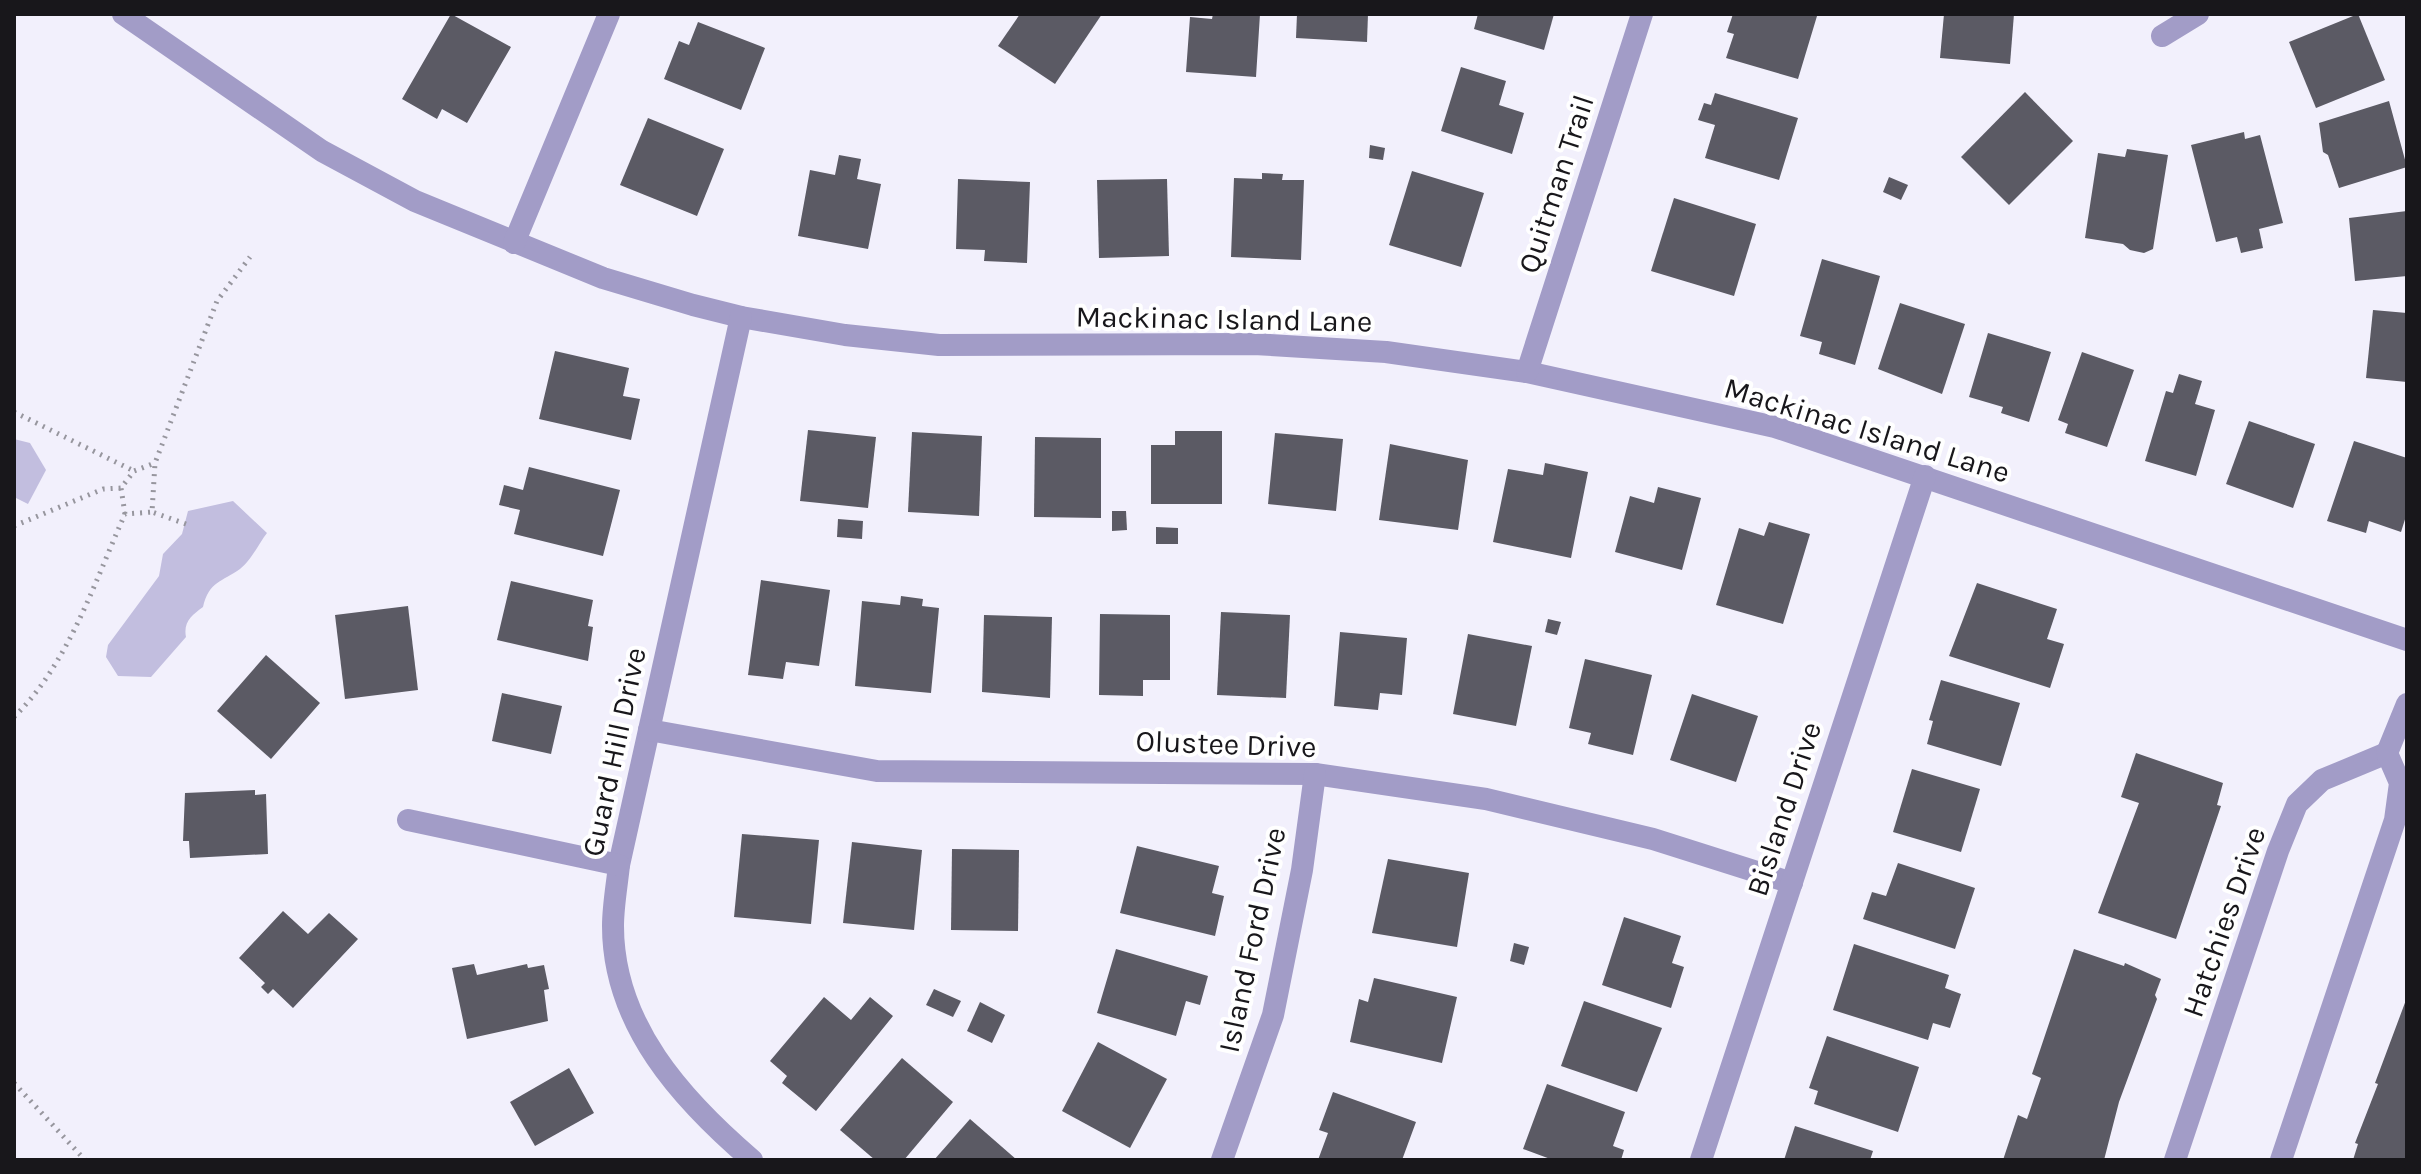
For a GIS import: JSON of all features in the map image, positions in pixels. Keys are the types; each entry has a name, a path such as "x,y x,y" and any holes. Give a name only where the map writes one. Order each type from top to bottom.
{"street":[{"name":"Mackinac Island Lane","path":"123,14 322,151 415,201 603,278 741,317 939,345 1254,344 1386,352 1527,372 1775,427 2407,640"},
{"path":"514,243 609,14"},
{"name":"Quitman Trail","path":"1527,372 1642,14"},
{"path":"2162,36 2198,14"},
{"name":"Guard Hill Drive","path":"741,317 619,865 613,927 619,974 637,1027 663,1070 693,1106 752,1160"},
{"name":"Bisland Drive","path":"1701,1160 1925,476"},
{"path":"2281,1160 2395,820 2400,783 2387,753 2407,704"},
{"name":"Olustee Drive","path":"649,730 877,771 1315,774 1486,799 1653,839 1792,883"},
{"name":"Hatchies Drive","path":"2175,1160 2278,851 2297,804 2322,780 2387,753"},
{"name":"Island Ford Drive","path":"1222,1160 1273,1015 1302,870 1315,774"},
{"path":"408,820 619,865"}],"path":[{"path":"152,512 155,463 217,301 250,257"},
{"path":"14,412 134,471"},
{"path":"14,717 34,698 58,661 125,514 121,488 134,471 155,463"},
{"path":"14,526 103,489 121,488"},
{"path":"125,514 152,512 186,524"},
{"path":"14,1083 85,1160"}],"shaded area":[{"path":"14,439 30,443 46,470 28,504 14,497"},
{"path":"233,501 267,533 244,566 213,587 203,607 187,623 186,637 151,677 118,676 106,657 108,645 159,576 163,554 182,534 188,511"}],"building":[{"path":"451,14 511,47 467,123 442,109 437,119 402,99"},
{"path":"1020,14 1102,14 1055,84 998,46"},
{"path":"1213,14 1260,14 1256,77 1186,72 1190,17 1212,19"},
{"path":"1297,14 1368,14 1367,42 1296,38"},
{"path":"1478,14 1554,14 1544,50 1474,29"},
{"path":"1733,14 1817,16 1798,79 1726,58 1734,34 1727,32"},
{"path":"1944,14 2014,14 2010,64 1940,58"},
{"path":"2358,14 2385,80 2316,108 2289,42"},
{"path":"698,22 765,48 741,110 664,79 679,41 689,45"},
{"path":"1461,67 1506,81 1499,105 1524,113 1512,154 1441,131"},
{"path":"2025,92 2073,141 2009,205 1961,157"},
{"path":"1715,93 1798,118 1779,180 1705,158 1715,125 1698,120 1704,103 1711,105"},
{"path":"2389,101 2407,167 2339,188 2328,155 2323,152 2319,123"},
{"path":"648,118 724,149 697,216 620,185"},
{"path":"2244,132 2245,139 2260,135 2283,223 2259,229 2263,248 2241,253 2237,237 2216,242 2191,145"},
{"path":"1370,145 1385,148 1383,160 1369,158"},
{"path":"2127,149 2168,155 2153,249 2144,253 2130,250 2123,244 2085,238 2098,153 2125,157"},
{"path":"839,155 861,159 857,179 881,184 868,249 798,236 810,170 835,175"},
{"path":"1412,171 1484,193 1461,267 1389,245"},
{"path":"1262,173 1283,174 1282,180 1304,180 1301,260 1231,257 1234,178 1262,179"},
{"path":"1889,177 1908,185 1901,200 1883,192"},
{"path":"958,179 1030,182 1027,263 984,261 985,250 956,249"},
{"path":"1167,179 1169,256 1099,258 1097,180"},
{"path":"1674,198 1756,224 1734,296 1651,271"},
{"path":"2407,211 2407,276 2355,281 2349,218"},
{"path":"1822,259 1880,276 1855,365 1819,354 1822,342 1800,336"},
{"path":"1900,303 1965,324 1942,394 1878,369"},
{"path":"2373,310 2407,313 2407,382 2366,378"},
{"path":"1988,333 2051,352 2029,422 2001,413 2003,407 1969,397"},
{"path":"555,351 629,368 623,396 640,399 631,440 539,419"},
{"path":"2082,352 2134,370 2107,447 2065,433 2068,424 2058,420"},
{"path":"2179,374 2202,381 2195,404 2215,410 2196,476 2145,461 2166,391 2173,393"},
{"path":"2249,421 2315,444 2293,508 2226,484"},
{"path":"808,430 876,437 868,508 800,501"},
{"path":"1175,431 1222,431 1222,504 1151,504 1151,445 1175,445"},
{"path":"912,432 982,436 979,516 908,512"},
{"path":"1275,433 1343,439 1336,511 1268,504"},
{"path":"1035,437 1101,438 1101,518 1034,517"},
{"path":"2354,441 2407,458 2407,513 2401,532 2369,521 2366,533 2327,521"},
{"path":"1390,444 1468,460 1458,530 1379,520"},
{"path":"1545,463 1588,472 1571,558 1493,542 1508,469 1543,475"},
{"path":"529,467 620,490 603,556 514,534 520,510 499,505 504,485 523,490"},
{"path":"1658,487 1701,498 1682,570 1615,552 1630,496 1654,503"},
{"path":"1112,511 1126,511 1127,530 1112,531"},
{"path":"838,519 863,521 862,539 837,537"},
{"path":"1769,522 1810,534 1783,624 1716,605 1739,528 1764,536"},
{"path":"1156,527 1178,528 1178,544 1156,544"},
{"path":"761,580 830,590 819,666 786,662 783,679 748,675"},
{"path":"511,581 593,600 588,626 593,627 588,661 497,640"},
{"path":"1977,583 2057,609 2047,639 2064,644 2050,688 1949,656"},
{"path":"901,596 923,599 922,606 939,608 931,693 855,686 862,601 900,605"},
{"path":"408,606 418,690 345,699 335,615"},
{"path":"1221,612 1290,615 1286,698 1217,695"},
{"path":"1100,614 1170,615 1170,680 1143,680 1143,696 1099,695"},
{"path":"984,615 1052,617 1050,698 982,692"},
{"path":"1548,619 1561,622 1557,635 1545,632"},
{"path":"1340,632 1407,638 1402,695 1380,693 1378,710 1334,706"},
{"path":"1468,634 1532,646 1516,726 1453,714"},
{"path":"266,655 320,703 271,759 217,711"},
{"path":"1585,659 1652,675 1633,755 1588,744 1591,733 1569,728"},
{"path":"1941,680 2020,703 2001,766 1927,744 1933,721 1929,720"},
{"path":"502,693 562,706 551,754 492,741"},
{"path":"1692,694 1758,716 1736,782 1670,760"},
{"path":"2136,753 2223,783 2217,805 2221,806 2176,939 2098,913 2139,803 2121,797"},
{"path":"1912,769 1980,789 1961,852 1893,832"},
{"path":"255,790 255,795 266,794 268,854 190,858 189,841 183,841 185,793"},
{"path":"742,834 819,840 811,924 734,917"},
{"path":"852,842 922,850 914,930 843,923"},
{"path":"1137,846 1219,866 1212,893 1224,896 1215,936 1120,913"},
{"path":"952,849 1019,850 1018,931 951,930"},
{"path":"1388,859 1469,873 1457,947 1372,933"},
{"path":"1898,863 1975,888 1955,949 1863,919 1872,892 1886,896"},
{"path":"283,911 308,934 329,913 358,939 293,1008 273,989 268,994 261,987 265,983 239,958"},
{"path":"1624,917 1681,936 1672,963 1684,967 1671,1008 1602,985"},
{"path":"1514,943 1529,947 1524,965 1510,961"},
{"path":"1854,944 1949,975 1945,988 1961,994 1950,1028 1933,1023 1928,1040 1833,1010"},
{"path":"1116,949 1208,976 1200,1005 1186,1001 1176,1036 1097,1013"},
{"path":"2074,949 2124,966 2125,963 2161,979 2155,995 2157,999 2119,1102 2104,1160 2003,1160 2018,1115 2027,1119 2041,1078 2032,1074"},
{"path":"474,964 477,975 527,964 528,968 544,965 549,989 544,990 548,1021 467,1039 452,968"},
{"path":"1374,978 1457,997 1442,1063 1350,1042 1359,999 1368,1002"},
{"path":"934,989 961,1001 953,1017 926,1005"},
{"path":"824,997 851,1020 870,997 893,1016 816,1111 782,1083 787,1076 770,1061"},
{"path":"2406,1000 2407,1160 2353,1160 2358,1144 2355,1143"},
{"path":"1584,1001 1662,1028 1637,1092 1561,1066"},
{"path":"980,1002 1005,1015 992,1043 967,1031"},
{"path":"1827,1036 1919,1067 1898,1132 1814,1104 1818,1091 1809,1088"},
{"path":"1098,1042 1167,1079 1130,1148 1062,1111"},
{"path":"902,1058 953,1102 904,1160 875,1160 840,1130"},
{"path":"569,1068 594,1113 535,1146 510,1102"},
{"path":"1547,1084 1625,1112 1613,1146 1624,1150 1621,1160 1553,1160 1523,1149"},
{"path":"1333,1092 1416,1122 1402,1160 1318,1160 1328,1133 1319,1130"},
{"path":"970,1119 1017,1160 934,1160"},
{"path":"1795,1126 1873,1151 1870,1160 1784,1160"}]}
